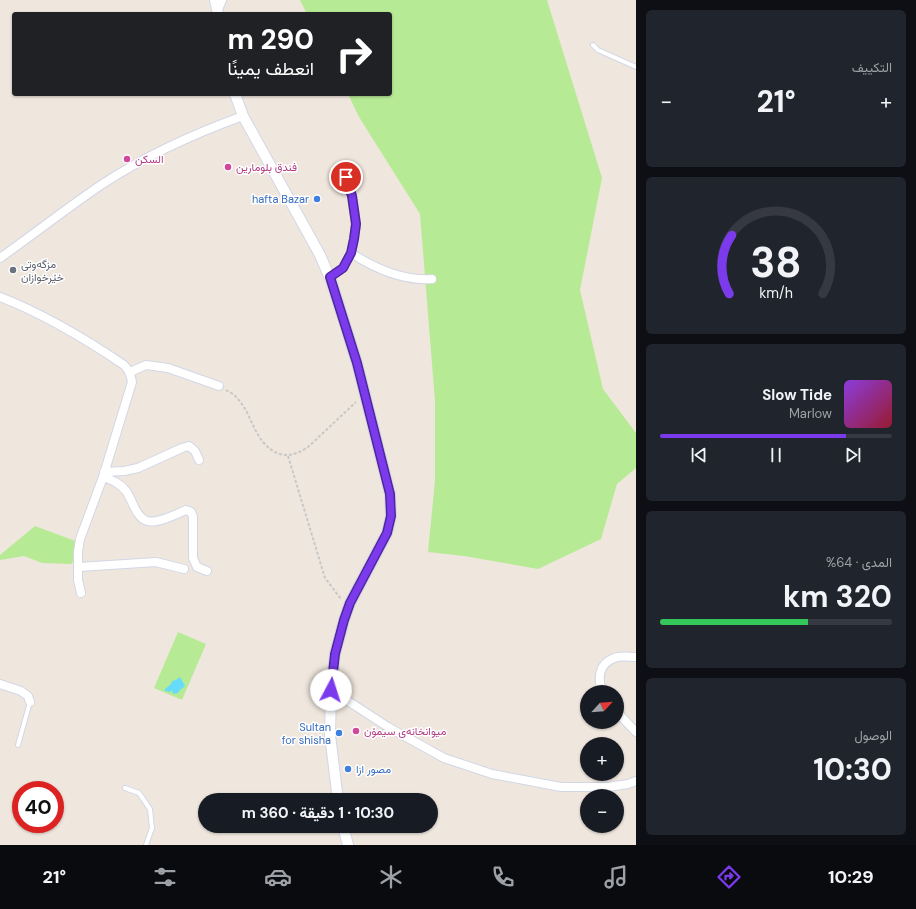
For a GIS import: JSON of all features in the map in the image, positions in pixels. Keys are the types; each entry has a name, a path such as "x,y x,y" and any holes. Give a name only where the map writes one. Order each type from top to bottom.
{"street":[{"path":"215,0 218,12"},
{"path":"218,12 222,0"},
{"path":"236,96 243,116 320,254 330,277 350,341 390,494 391,516 387,533 350,603 338,643 331,690 330,735 337,793"},
{"path":"0,258 102,185 138,163 188,137 243,116"},
{"path":"330,277 343,268 351,253 356,224 352,196 346,177"},
{"path":"351,253 363,261 393,273 423,280 432,279"},
{"path":"0,296 37,312 75,333 124,365 130,372 132,382 103,474 80,539 78,552 78,580 81,593"},
{"path":"130,372 146,365 168,368 219,386"},
{"path":"103,474 138,468 189,446 195,451 199,460"},
{"path":"103,474 126,491 141,517 147,521 158,521 186,510 191,512 193,518 194,558 197,567 207,571"},
{"path":"79,567 156,562 184,569"},
{"path":"600,685 600,671 605,664 614,658 636,657"},
{"path":"0,684 21,691 28,696 30,702"},
{"path":"331,690 388,727 444,758 492,774 561,787 608,787 628,784 636,781"},
{"path":"624,719 636,732"},
{"path":"345,833 348,845"}],"lane":[{"path":"593,45 598,50 636,67"},
{"path":"18,745 30,702"},
{"path":"125,788 139,793 150,809 152,828 146,845"}],"path":[{"path":"219,386 236,396 250,417 259,437 267,448 278,454 288,456 298,454 307,448 364,394"},
{"path":"288,456 325,578 340,599 350,603"}],"green space":[{"path":"300,0 547,0 602,178 580,290 603,389 636,433 636,468 617,484 601,539 538,569 464,556 428,552 435,481 435,401 420,214 359,117 349,96 392,96 392,12 306,12"},
{"path":"35,526 78,542 72,564 42,563 24,556 0,560 0,555"},
{"path":"178,632 206,644 182,700 154,688"}],"water":[{"path":"180,677 185,686 178,693 173,694 172,690 170,692 165,691 172,681"}],"place":[{"name":"السكن","path":"127,159"},
{"name":"فندق بلومارين","path":"228,167"},
{"name":"hafta Bazar","path":"317,199"},
{"name":"مزگەوتی خێرخوازان","path":"13,270"},
{"name":"میوانخانەی سیمۆن","path":"356,731"},
{"name":"Sultan for shisha","path":"339,733"},
{"name":"مصور ازا","path":"348,769"}],"route":[{"path":"331,690 335,654 344,620 350,603 387,533 391,516 390,494 357,363 330,277 343,268 351,253 354,239 356,224 352,196 346,177"}]}
